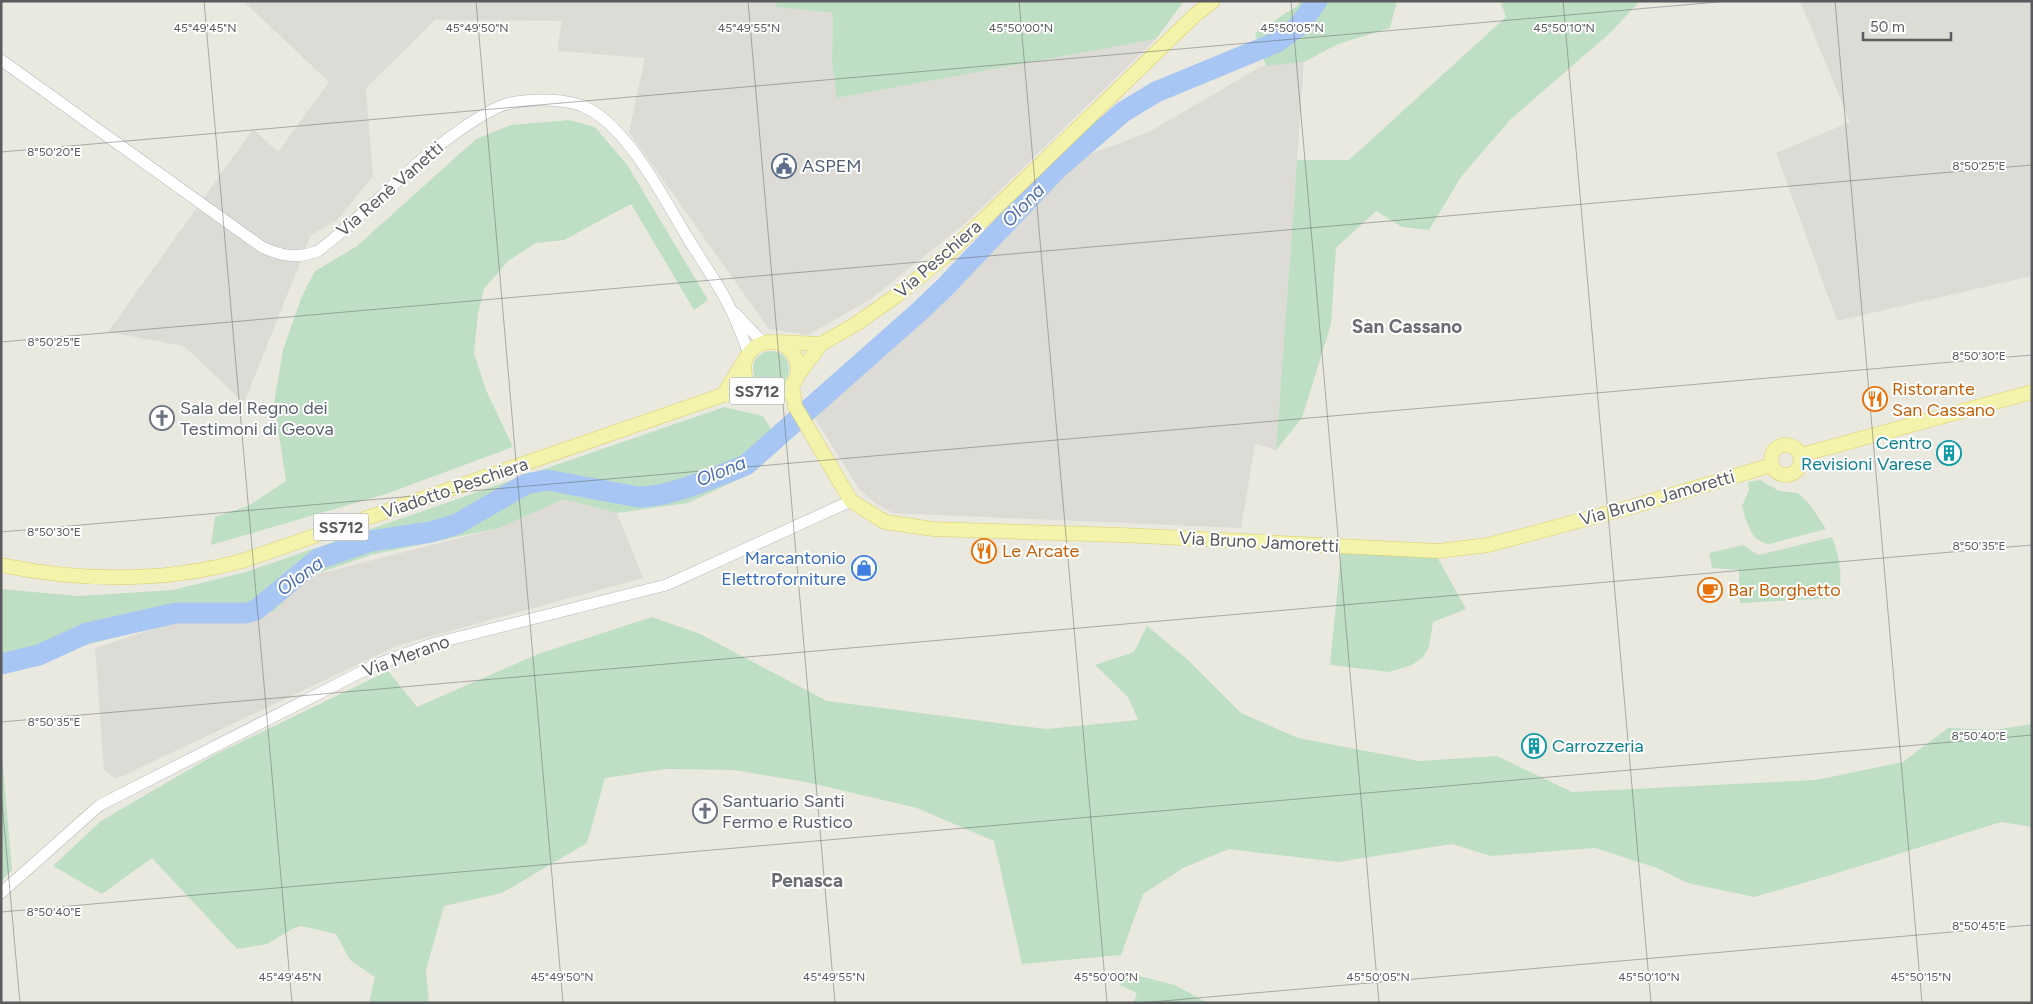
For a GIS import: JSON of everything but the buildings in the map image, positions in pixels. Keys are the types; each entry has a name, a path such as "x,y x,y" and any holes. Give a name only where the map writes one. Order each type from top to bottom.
{"main road":[{"name":"Via Peschiera","path":"1195,15 1205,1"},
{"name":"Via Peschiera","path":"780,394 795,380 821,344 856,324 896,296 948,254 1195,15 1213,1"},
{"name":"SS712","path":"778,342 792,351 796,358 795,380"},
{"path":"763,343 821,344"},
{"name":"SS712","path":"722,395 747,357 755,347 763,343"},
{"name":"SS712","path":"747,357 744,369 746,378 751,386 758,392 769,396 780,394"},
{"name":"Via Bruno Jamoretti","path":"795,380 795,406"},
{"name":"SS712","path":"722,395 758,392"},
{"path":"1801,455 2032,392"},
{"name":"Via Bruno Jamoretti","path":"780,394 795,406 851,500 885,522 933,529 1122,535 1438,551 1488,544 1631,507 1772,465"},
{"name":"Viadotto Peschiera","path":"1,565 80,578 123,578 180,574 216,568 245,560 722,395"},
{"path":"1783,445 1794,447 1801,455 1798,469 1790,474 1779,473 1772,465 1771,460 1775,451 1783,445"}],"street":[{"name":"Via Renè Vanetti","path":"1,60 262,248 279,255 295,257 318,251 446,140 496,108 525,101 559,100 589,109 612,127 637,156 730,308 763,343"},
{"name":"Via Renè Vanetti","path":"730,308 747,357"},
{"name":"Via Merano","path":"1,893 100,804 375,665 432,644 666,584 851,500"}],"shaded area":[{"path":"243,1 774,1 777,7 833,13 832,61 837,98 1156,39 968,221 871,299 808,335 769,329 629,132 645,58 557,51 562,21 435,20 366,88 373,176 337,220 311,235 244,403 184,346 108,332 253,129 278,152 329,82"},
{"path":"1800,1 2032,1 2032,276 1837,321 1776,153 1850,122"},
{"path":"1304,62 1276,450 1255,444 1241,528 893,513 878,505 859,489 813,415 901,340 1077,159 1149,132 1262,66"},
{"path":"564,499 617,513 643,578 399,645 116,779 104,770 95,648 184,619 273,612 310,576 499,528"}],"green space":[{"path":"774,1 1184,1 1156,39 837,98 832,61 833,13 777,7"},
{"path":"1301,1 1397,1 1390,28 1338,44 1304,62 1266,66 1255,33 1297,6"},
{"path":"1500,1 1640,1 1610,33 1510,120 1461,177 1429,230 1402,227 1376,211 1336,248 1331,324 1302,418 1276,450 1297,160 1349,160 1506,17"},
{"path":"569,120 595,127 628,166 708,300 694,310 631,204 564,240 536,243 508,261 484,289 478,313 474,353 486,390 513,447 386,494 211,545 215,517 248,506 286,481 274,402 283,350 302,296 315,271 357,246 476,139 511,125"},
{"path":"771,351 778,352 784,356 788,362 788,376 784,382 778,386 771,387 764,386 758,382 754,376 753,369 754,362 758,356 764,352"},
{"path":"724,407 763,416 782,447 746,476 688,503 617,513 564,499 499,528 371,555 310,576 273,612 184,619 60,652 1,670 1,589 78,596 173,590 246,572"},
{"path":"1760,480 1779,491 1798,493 1811,506 1826,529 1770,544 1758,539 1750,530 1742,506 1749,490 1748,482"},
{"path":"1832,537 1840,567 1838,598 1740,603 1739,570 1712,568 1709,553 1743,545 1758,555"},
{"path":"1341,553 1437,557 1466,609 1433,622 1429,647 1423,657 1412,665 1389,672 1330,665"},
{"path":"652,617 700,634 827,701 1046,729 1138,720 1128,697 1095,665 1134,652 1147,626 1186,658 1241,713 1298,738 1419,761 1497,756 1572,792 1816,780 1903,762 1948,728 1994,730 2032,724 2032,827 2001,822 1754,897 1688,883 1657,868 1595,848 1491,856 1452,844 1338,862 1229,849 1185,867 1143,894 1121,955 1022,964 994,841 917,808 806,782 733,770 666,769 605,778 587,843 502,893 444,906 426,970 429,1003 369,1003 375,977 350,960 336,934 301,926 294,928 267,944 237,949 152,858 102,894 53,866 101,821 214,755 388,671 417,707 538,654"},
{"path":"1,744 12,870 1,881"},
{"path":"1123,972 1175,985 1208,1003 1133,1003 1137,993 1120,985"}],"waterway":[{"name":"Olona","path":"1,664 39,655 87,633 176,613 246,613 256,610 318,559 371,541 431,532 457,524 526,484 547,480 638,497 650,496 692,486 746,465 921,310 1058,168 1123,112 1156,92 1277,42 1299,26 1317,1"}],"place":[{"name":"ASPEM","path":"784,166"},
{"name":"Ristorante San Cassano","path":"1875,399"},
{"name":"Sala del Regno dei Testimoni di Geova","path":"162,418"},
{"name":"Centro Revisioni Varese","path":"1949,453"},
{"name":"Le Arcate","path":"984,551"},
{"name":"Marcantonio Elettroforniture","path":"864,568"},
{"name":"Bar Borghetto","path":"1710,590"},
{"name":"Carrozzeria","path":"1534,746"},
{"name":"Santuario Santi Fermo e Rustico","path":"705,811"}],"district":[{"name":"San Cassano","path":"1407,326"},
{"name":"Penasca","path":"807,880"}]}
